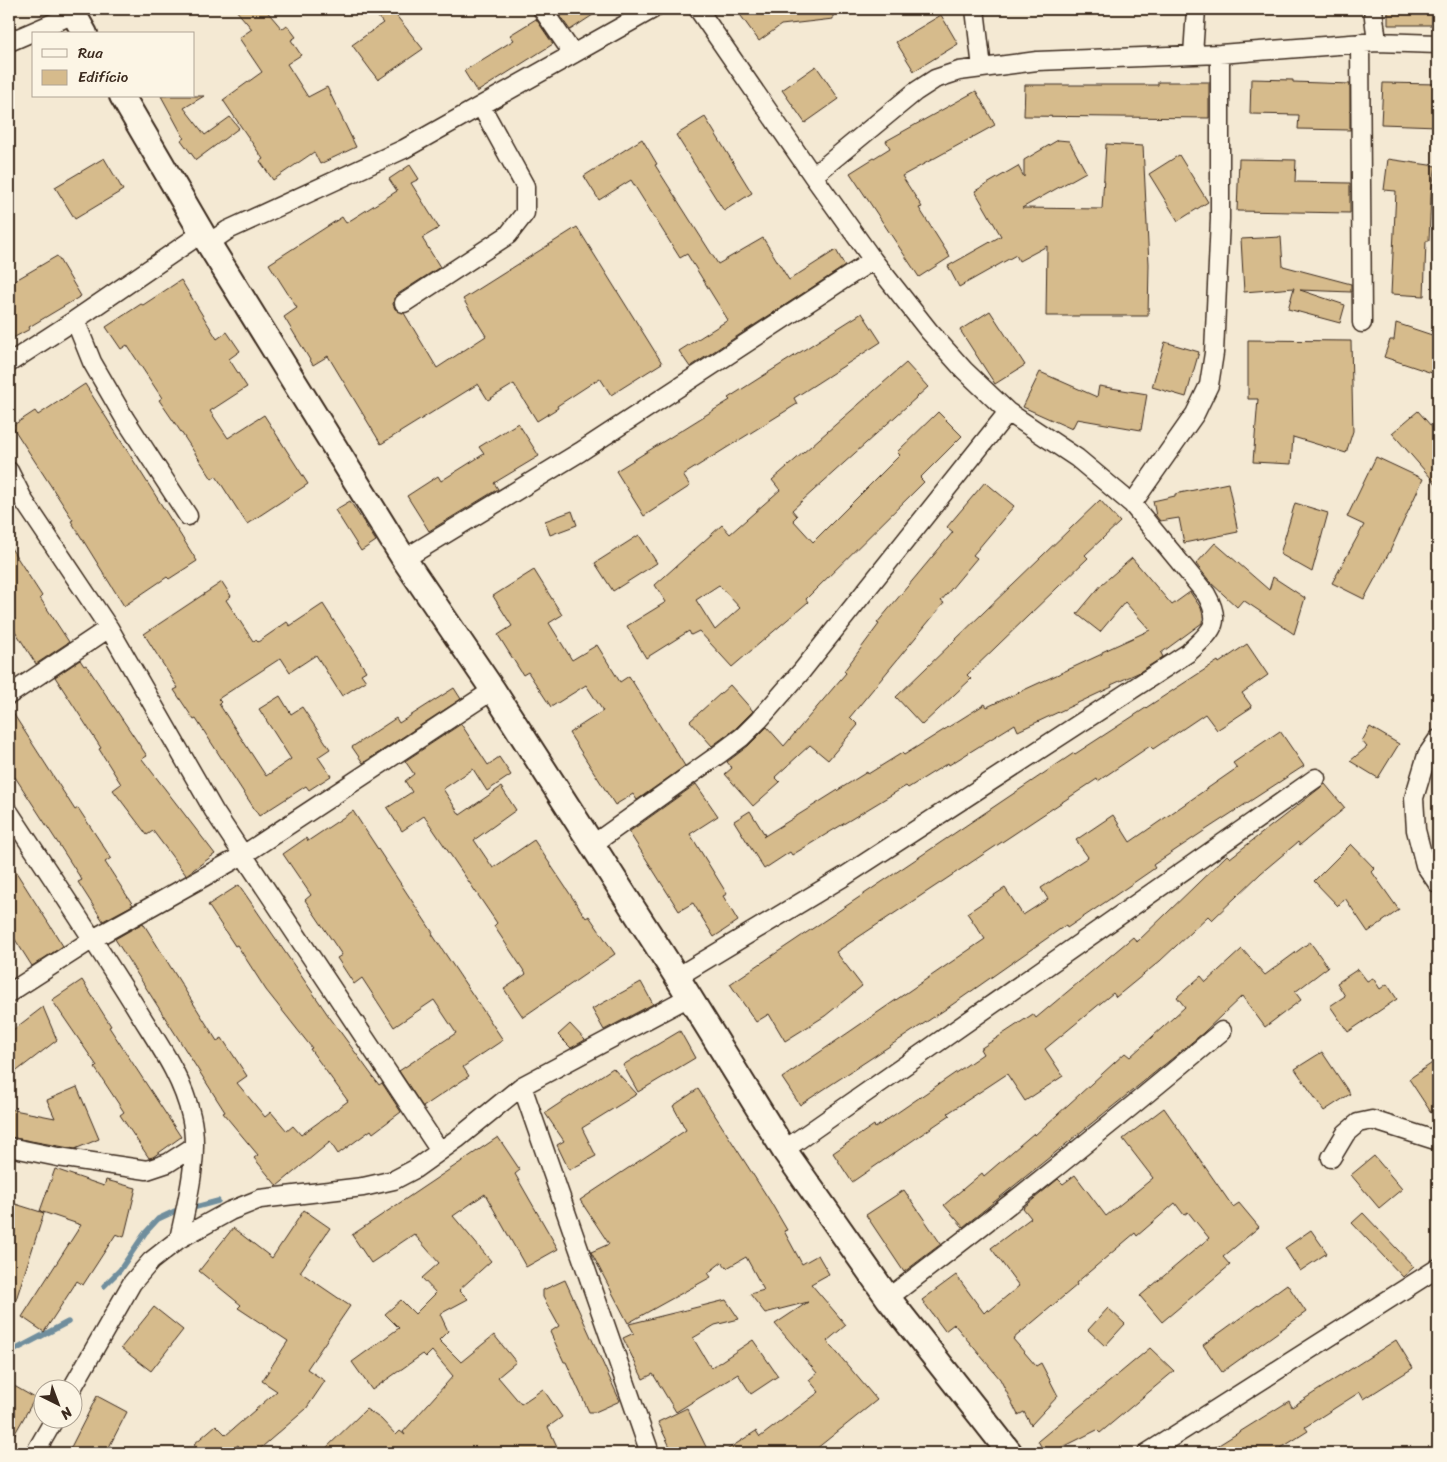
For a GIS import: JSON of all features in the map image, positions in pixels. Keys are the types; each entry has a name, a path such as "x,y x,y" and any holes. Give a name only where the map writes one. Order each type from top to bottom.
{"street":[{"path":"542,9 573,54"},
{"path":"9,362 205,238 228,230 404,149 653,9"},
{"path":"677,977 845,876 1188,653 1206,637 1215,621 1214,607 1206,594 1132,504 1076,458 1008,412 964,370 929,331 873,260 698,9"},
{"path":"975,9 982,68"},
{"path":"1194,55 1196,9"},
{"path":"1362,322 1368,42 1373,9"},
{"path":"38,32 76,19"},
{"path":"9,42 32,34"},
{"path":"813,176 915,92 935,79 959,71 1037,61 1220,54 1368,42 1438,44"},
{"path":"1132,504 1195,414 1208,385 1214,354 1219,229 1220,54"},
{"path":"123,98 205,238 404,559 493,690 677,977 784,1150 888,1298 1010,1453"},
{"path":"404,303 508,236 525,213 525,186 481,106"},
{"path":"404,559 580,452 873,260"},
{"path":"75,320 92,362 125,419 188,516"},
{"path":"592,845 724,751 759,720 801,672 1008,412"},
{"path":"9,471 24,501 109,628 214,811 440,1151"},
{"path":"9,695 109,628"},
{"path":"9,993 94,939 243,854 493,690"},
{"path":"1438,739 1427,755 1414,798 1416,830 1425,865 1438,884"},
{"path":"784,1150 1316,778"},
{"path":"9,812 94,939 179,1077 192,1117 193,1147 190,1188 179,1239"},
{"path":"77,1380 132,1283 150,1261 179,1239 230,1211 260,1199 363,1187 394,1180 415,1169 440,1151 522,1086 689,998"},
{"path":"888,1298 1146,1096 1222,1031"},
{"path":"522,1086 650,1453"},
{"path":"1331,1158 1346,1133 1358,1123 1372,1120 1438,1141"},
{"path":"9,1147 58,1157 147,1170 168,1163 193,1147"},
{"path":"1148,1453 1438,1268"},
{"path":"35,1453 48,1430"}],"building":[{"path":"235,9 265,9 282,29 287,25 296,37 291,40 301,55 287,64 308,97 327,87 356,147 320,164 314,152 273,180 260,161 263,159 223,100 262,72 239,38 252,29"},
{"path":"371,9 391,9 423,49 378,80 352,45 383,23"},
{"path":"555,9 602,9 570,30"},
{"path":"736,9 833,9 833,19 781,25 759,41"},
{"path":"1388,9 1438,9 1438,25 1388,25"},
{"path":"941,15 958,44 914,71 896,42"},
{"path":"536,19 553,44 477,92 464,71 514,40 510,35"},
{"path":"816,66 839,99 805,123 782,90"},
{"path":"1251,79 1350,84 1350,130 1298,129 1299,115 1250,114"},
{"path":"1158,82 1209,82 1209,118 1024,116 1025,85 1158,85"},
{"path":"1383,83 1438,84 1438,126 1381,124"},
{"path":"976,91 995,125 902,176 922,207 919,208 950,257 919,277 850,173 890,148 886,141"},
{"path":"195,96 204,96 184,108 205,135 230,117 239,128 196,160 181,140 184,138 162,98 195,98"},
{"path":"705,117 752,193 724,211 676,135"},
{"path":"642,139 657,164 655,165 718,264 763,238 789,280 836,250 845,266 690,367 679,351 728,320 687,254 680,258 631,180 599,200 584,176"},
{"path":"1058,140 1069,141 1086,172 1022,208 1102,209 1106,144 1143,146 1149,264 1148,316 1046,316 1047,246 1019,261 1016,255 959,287 948,266 1001,236 975,191 1018,166 1024,177 1024,160"},
{"path":"1179,155 1208,202 1178,221 1149,174"},
{"path":"104,158 123,190 75,219 55,187"},
{"path":"1239,159 1296,160 1295,182 1350,183 1350,213 1237,211"},
{"path":"1388,159 1436,166 1431,193 1429,241 1426,241 1424,296 1391,294 1396,191 1384,190"},
{"path":"410,165 419,179 411,183 439,228 422,238 440,267 398,294 394,298 393,304 395,309 404,313 437,368 486,336 463,299 577,227 662,363 611,395 600,378 537,421 514,384 488,400 478,384 381,444 328,356 313,365 284,317 297,308 269,264 342,217 346,223 397,191 389,179"},
{"path":"1281,237 1283,266 1351,284 1351,292 1300,290 1345,305 1340,323 1288,309 1294,288 1244,292 1241,239"},
{"path":"57,256 81,296 29,327 30,329 9,340 9,284"},
{"path":"181,280 217,339 227,332 240,351 229,359 247,387 210,411 228,438 264,415 308,484 247,524 216,476 212,479 159,400 162,398 127,345 121,349 106,327"},
{"path":"990,311 1025,365 995,384 960,330"},
{"path":"862,313 881,342 794,398 797,404 683,475 690,486 644,516 616,471 730,400 728,398"},
{"path":"1396,323 1438,337 1438,375 1384,357 1390,340 1394,340"},
{"path":"1248,340 1351,341 1353,431 1346,453 1293,437 1291,464 1253,462 1258,399 1248,399"},
{"path":"1165,342 1199,352 1186,397 1152,387"},
{"path":"906,363 928,387 792,510 797,516 793,520 813,542 900,455 897,452 938,412 962,436 920,478 924,482 806,599 808,602 732,667 699,631 691,635 689,631 646,658 627,626 666,602 655,585 722,525 730,534 780,490 772,480","holes":["719,585 740,608 715,630 696,600"]},
{"path":"1040,372 1097,397 1099,386 1147,394 1141,430 1077,419 1072,429 1023,407"},
{"path":"85,384 197,561 169,579 167,577 124,606 71,521 73,520 12,426 35,411 38,415"},
{"path":"1418,411 1438,434 1438,486 1392,433"},
{"path":"518,423 539,456 494,483 498,489 429,531 407,496 438,476 441,481 484,454 479,447"},
{"path":"1376,457 1423,479 1390,551 1364,599 1332,583 1364,525 1347,517"},
{"path":"985,482 1014,506 973,555 977,558 941,601 944,603 850,717 858,725 828,760 810,745 775,777 780,782 753,806 725,774 732,768 727,762 748,746 767,727 784,746 846,673 844,671 879,624 877,623 953,532 947,527"},
{"path":"1228,483 1238,532 1184,543 1179,518 1160,521 1156,516 1153,501 1175,496 1175,494"},
{"path":"1100,500 1120,522 1085,555 1088,558 967,675 971,679 922,725 896,697"},
{"path":"350,501 376,541 361,551 335,510"},
{"path":"1295,503 1328,513 1312,572 1280,554"},
{"path":"572,511 577,525 550,535 545,521"},
{"path":"639,535 657,563 613,591 595,563"},
{"path":"1215,543 1269,590 1273,577 1305,598 1294,634 1243,600 1237,607 1211,583 1196,564"},
{"path":"9,545 42,596 40,598 69,642 36,664 10,623 15,620 9,610"},
{"path":"1132,558 1172,605 1190,592 1201,608 1203,615 1202,623 1161,653 1163,657 1138,673 1111,685 1112,687 1018,731 1015,724 949,765 948,763 908,788 906,786 792,855 790,852 764,869 734,821 750,811 765,835 763,837 867,772 868,774 902,753 904,755 985,704 987,707 1150,630 1125,602 1100,632 1077,614 1102,584"},
{"path":"534,570 562,615 549,623 572,660 597,645 620,682 629,676 685,766 637,800 633,794 615,805 569,733 603,711 586,685 551,707 528,672 523,675 498,635 512,626 493,596"},
{"path":"222,582 231,596 226,600 253,641 256,640 258,642 287,622 290,626 323,604 366,671 361,674 366,681 342,696 316,655 290,672 281,658 218,699 221,702 219,704 266,776 291,759 259,709 280,696 291,714 302,707 330,749 318,757 331,776 309,790 306,786 259,816 196,719 194,720 174,690 178,688 144,634"},
{"path":"1247,644 1268,675 1242,693 1252,707 1217,730 1205,714 1153,749 1150,746 836,952 862,986 825,1016 785,1041 769,1014 756,1022 730,984 1074,753"},
{"path":"80,660 84,666 86,665 147,756 142,759 215,854 186,875 153,831 147,835 113,790 121,784 99,749 101,748 55,677"},
{"path":"730,685 753,711 735,729 712,746 690,721"},
{"path":"454,688 461,699 363,763 352,747 396,718 399,723"},
{"path":"9,707 75,810 78,808 111,858 105,862 133,905 103,921 78,882 82,880 15,777 9,781"},
{"path":"461,724 488,765 499,757 511,775 487,791 473,769 443,789 460,815 501,787 516,810 474,840 493,868 534,840 586,918 589,916 615,954 523,1017 504,989 526,974 494,926 497,923 424,816 402,831 387,808 412,792 405,781 414,774 405,761"},
{"path":"1370,727 1399,744 1378,778 1350,761 1367,747 1362,741"},
{"path":"1280,731 1304,766 1153,865 1155,868 1067,928 1066,925 946,1009 800,1105 782,1078 985,939 967,913 1005,888 1023,915 1048,899 1041,888 1088,857 1076,840 1113,815 1130,842 1237,768 1233,763"},
{"path":"696,784 718,816 690,834 727,894 723,896 738,921 714,937 693,903 679,911 629,832"},
{"path":"1325,784 1345,808 1300,845 1298,842 1261,873 1212,920 1208,916 1160,961 1116,997 1113,993 1045,1049 1063,1076 1025,1101 1007,1074 948,1113 950,1115 852,1182 833,1153 874,1125 875,1128 983,1054 980,1049 1033,1014 1036,1018 1133,937 1137,942 1227,855 1230,858"},
{"path":"353,811 503,1040 463,1067 469,1076 423,1107 399,1071 456,1033 434,1000 394,1027 362,978 354,984 337,958 342,955 305,900 311,895 283,854 306,838 308,841"},
{"path":"1351,844 1375,869 1372,872 1399,910 1368,932 1345,898 1338,906 1314,881"},
{"path":"9,861 63,946 32,966 9,930"},
{"path":"239,885 328,1015 379,1085 382,1083 401,1112 373,1133 371,1130 338,1154 330,1142 277,1186 254,1158 258,1155 223,1113 225,1112 115,939 143,923 217,1041 222,1038 247,1076 237,1083 265,1117 271,1112 287,1131 293,1126 301,1135 348,1101 310,1049 312,1048 266,990 208,905"},
{"path":"1310,942 1328,967 1295,992 1301,1000 1265,1027 1242,996 1203,1033 963,1227 944,1205 982,1173 984,1176 1034,1133 1035,1135 1125,1053 1130,1057 1185,1007 1177,997 1201,976 1206,982 1242,949 1265,975"},
{"path":"1358,969 1367,981 1373,978 1380,989 1387,984 1397,999 1348,1032 1330,1006 1345,996 1337,983"},
{"path":"82,980 111,1026 109,1027 181,1137 153,1157 149,1158 120,1115 124,1112 95,1068 97,1066 52,1000"},
{"path":"641,982 653,1004 604,1030 592,1009"},
{"path":"43,1007 57,1040 9,1077 9,1033"},
{"path":"570,1024 585,1040 571,1048 558,1035"},
{"path":"680,1031 695,1058 638,1092 623,1065"},
{"path":"1322,1052 1350,1094 1324,1111 1295,1069"},
{"path":"1438,1059 1438,1123 1409,1079"},
{"path":"613,1068 637,1094 582,1128 596,1156 569,1170 557,1145 564,1141 545,1113"},
{"path":"77,1087 99,1139 75,1149 9,1137 9,1109 55,1118 47,1100"},
{"path":"698,1089 770,1201 787,1230 784,1231 802,1264 818,1255 829,1274 811,1284 846,1325 827,1341 877,1400 811,1453 722,1453 756,1431 760,1437 819,1392 809,1380 817,1373 775,1324 808,1302 765,1313 750,1294 764,1290 746,1257 727,1268 722,1262 708,1273 711,1277 628,1323 591,1252 609,1244 580,1200 686,1130 673,1106"},
{"path":"1164,1108 1233,1207 1239,1203 1259,1227 1223,1257 1230,1265 1162,1322 1140,1296 1209,1238 1188,1212 1184,1215 1175,1203 1137,1236 1135,1233 1076,1283 1077,1285 1013,1339 1036,1366 1041,1363 1058,1396 1031,1425 1024,1412 1018,1415 1000,1379 954,1324 945,1331 922,1300 956,1275 984,1313 988,1309 989,1311 1019,1286 991,1248 1031,1218 1023,1208 1058,1179 1063,1184 1075,1175 1106,1216 1153,1178 1123,1139"},
{"path":"498,1137 520,1170 515,1174 558,1249 526,1267 485,1194 453,1216 491,1261 459,1290 468,1299 440,1314 448,1331 439,1340 461,1362 494,1335 516,1362 498,1377 521,1404 543,1389 562,1417 548,1427 560,1453 321,1453 366,1409 381,1419 396,1435 400,1431 405,1435 403,1432 453,1376 432,1351 426,1357 423,1354 372,1390 352,1362 399,1328 385,1314 401,1300 415,1314 436,1293 422,1278 439,1263 414,1234 371,1263 352,1235"},
{"path":"1374,1156 1402,1189 1379,1208 1351,1175"},
{"path":"55,1169 104,1186 106,1180 136,1188 124,1237 116,1234 83,1285 77,1281 44,1332 22,1317 81,1225 40,1211"},
{"path":"904,1190 941,1244 904,1272 866,1215"},
{"path":"9,1202 44,1213 12,1312 9,1311"},
{"path":"304,1210 330,1228 300,1272 350,1306 307,1369 325,1381 306,1409 255,1453 245,1453 238,1445 227,1453 201,1453 194,1444 216,1425 226,1435 277,1391 262,1381 288,1341 238,1308 241,1305 199,1271 233,1228 272,1258"},
{"path":"1363,1213 1414,1267 1403,1277 1352,1223"},
{"path":"1311,1230 1327,1253 1300,1271 1285,1248"},
{"path":"565,1280 620,1401 595,1412 589,1412 550,1332 559,1326 543,1297 543,1290"},
{"path":"1287,1284 1306,1312 1222,1372 1203,1345"},
{"path":"726,1300 739,1319 715,1325 693,1338 711,1368 753,1340 778,1376 751,1394 738,1374 676,1412 653,1374 643,1379 623,1338 634,1333 629,1324"},
{"path":"154,1307 183,1330 151,1371 121,1348"},
{"path":"1108,1308 1125,1324 1105,1346 1088,1330"},
{"path":"1396,1340 1413,1368 1364,1399 1360,1392 1305,1427 1308,1431 1273,1453 1206,1453 1289,1401 1292,1407"},
{"path":"1150,1348 1174,1371 1100,1433 1097,1430 1051,1453 1045,1453 1038,1441"},
{"path":"9,1383 32,1396 32,1403 9,1444"},
{"path":"97,1396 127,1412 106,1453 68,1453 80,1430 82,1430 82,1425"},
{"path":"687,1408 709,1453 673,1453 658,1422"}],"waterway":[{"path":"104,1286 120,1270 145,1233 158,1219 175,1211 218,1201"},
{"path":"9,1353 68,1322"}]}
